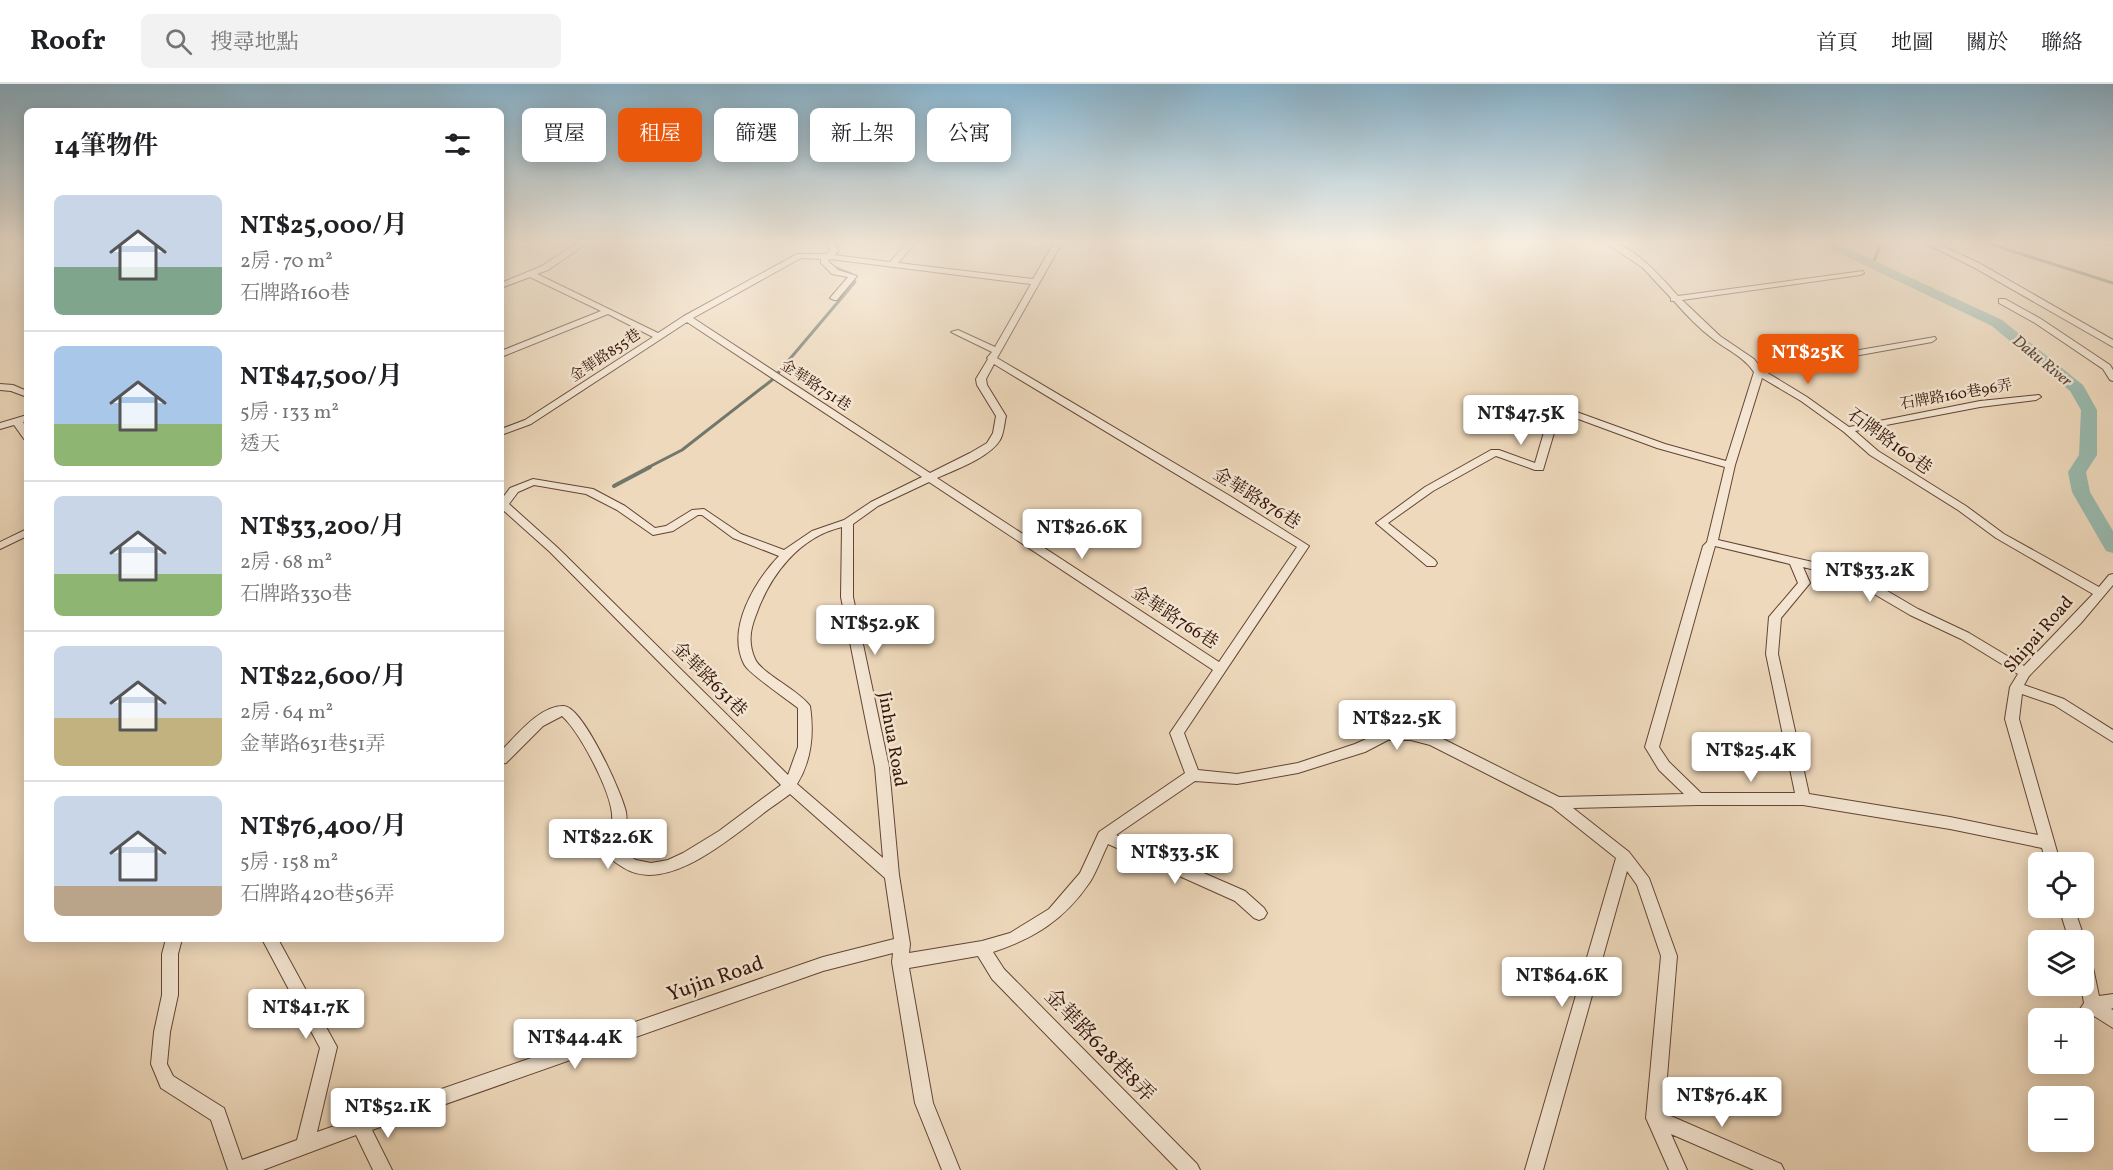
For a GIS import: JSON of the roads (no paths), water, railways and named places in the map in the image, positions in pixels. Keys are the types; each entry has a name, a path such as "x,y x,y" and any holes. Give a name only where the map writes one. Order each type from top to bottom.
{"street":[{"path":"567,292 658,336"},
{"name":"金華路855巷","path":"504,431 528,422 658,336 735,292"},
{"path":"834,298 839,292"},
{"path":"504,756 542,720 557,711 568,712 578,724 613,789 619,813 616,856 636,866 666,866 684,861 713,843 789,785 804,755 806,723 804,706 750,664 744,632 758,592 785,554 805,538 839,524 848,523 863,509 880,499 971,457 992,442 998,432 1001,416 982,385 981,379 1029,292"},
{"name":"石牌路160巷","path":"1668,292 1717,338 1751,361 1759,372 1804,399 1874,453 1962,508 2000,536 2100,593"},
{"path":"1674,299 1726,292"},
{"path":"2023,292 2113,344"},
{"path":"2002,301 2038,321 2107,367 2113,378"},
{"path":"504,353 608,311"},
{"name":"金華路751巷","path":"687,318 930,477"},
{"path":"955,332 994,354"},
{"path":"1698,799 1664,766 1652,747 1759,372 1766,368 1932,339"},
{"name":"金華路876巷","path":"994,354 1180,472 1217,491 1303,546 1177,733 1192,775"},
{"path":"0,387 13,388 24,393"},
{"path":"0,392 13,388"},
{"name":"石牌路160巷96弄","path":"1847,430 1980,404 2036,397"},
{"path":"1431,563 1381,523 1429,489 1495,452 1539,468 1554,415 1560,409 1661,446 1731,465"},
{"path":"0,426 22,420"},
{"name":"金華路766巷","path":"930,477 1219,668"},
{"path":"504,505 514,490 533,482 589,491 621,508 653,532 661,532 696,512 704,512 737,536 785,554"},
{"name":"金華路631巷","path":"504,507 586,581 789,785 892,875"},
{"name":"Jinhua Road","path":"848,523 847,597 882,767 892,875 902,944 900,962 924,1103 951,1170"},
{"path":"0,546 24,534"},
{"path":"1712,542 1826,569 1873,588 1914,612 1965,636 2025,673"},
{"path":"1795,562 1804,583 1775,617 1772,654 1803,799"},
{"name":"Shipai Road","path":"2050,852 2012,719 2016,687 2025,673 2113,578"},
{"path":"2016,687 2059,702 2113,737"},
{"path":"900,962 982,948 1014,938 1054,914 1085,877 1104,836 1192,775 1237,779 1298,768 1360,748 1386,735 1411,735 1434,741 1557,803 1624,856 1644,882 1669,956 1655,1118 1678,1170"},
{"path":"1557,803 1803,799 1950,823 2047,843"},
{"path":"1104,836 1240,896 1259,913"},
{"path":"1534,1170 1624,856"},
{"path":"173,942 170,954 171,995 162,1032 159,1064 167,1082 218,1114 238,1170"},
{"path":"273,942 329,1047 304,1147"},
{"name":"Yujin Road","path":"238,1170 360,1125 823,964 902,944"},
{"name":"金華路628巷8弄","path":"982,948 998,974 1191,1170"},
{"path":"2091,996 2093,1005 2113,1020"},
{"path":"2090,1008 2093,1005 2113,1001"},
{"path":"1655,1118 1775,1170"},
{"path":"360,1125 383,1170"}],"waterway":[{"path":"647,468 682,450 772,380 847,292"},
{"name":"Daku River","path":"1929,292 1997,323 2077,388 2089,410 2088,455 2077,472 2081,492 2113,547"},
{"path":"614,486 650,467"}]}
